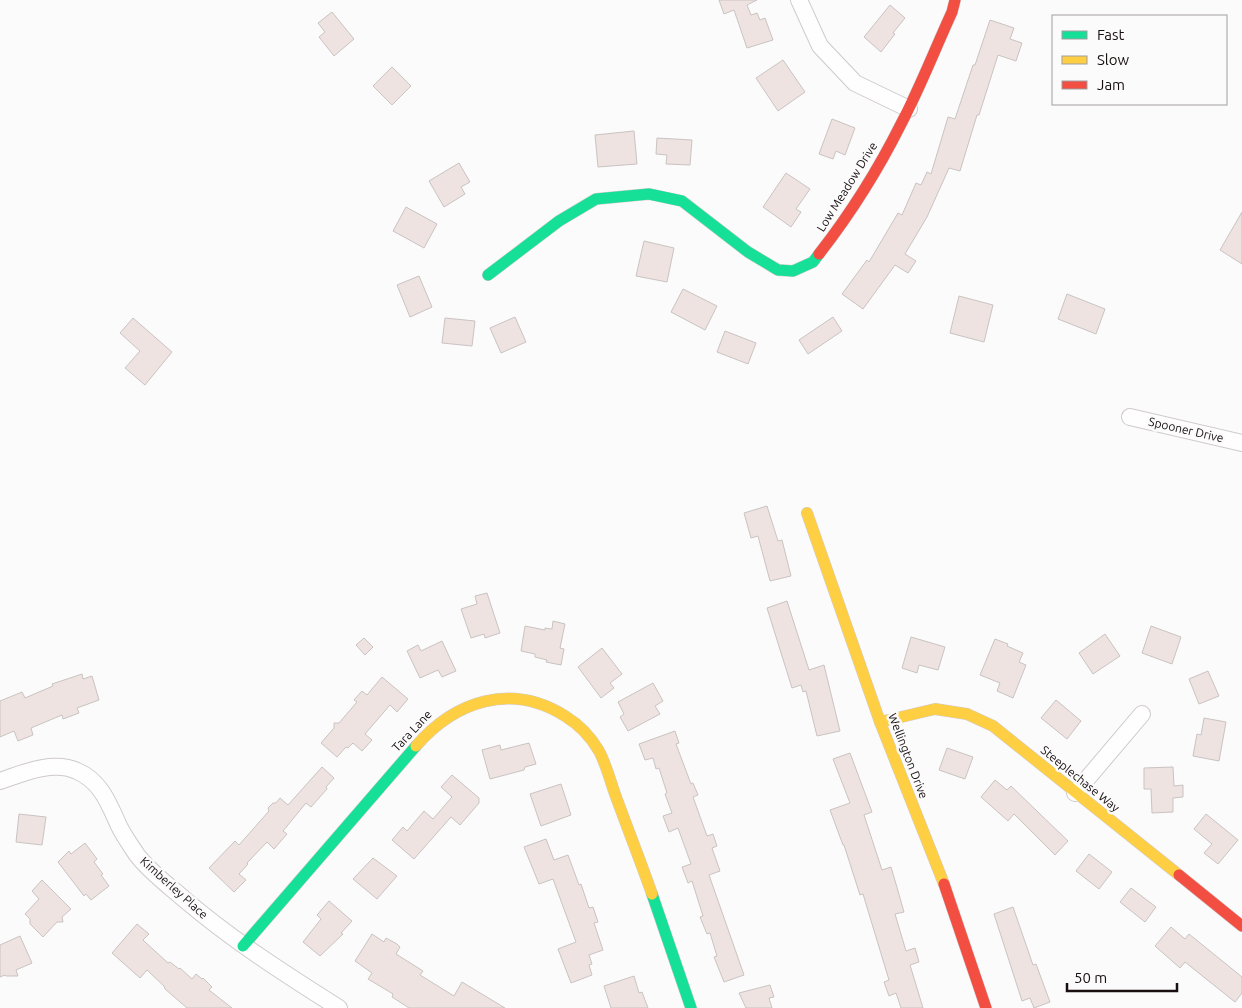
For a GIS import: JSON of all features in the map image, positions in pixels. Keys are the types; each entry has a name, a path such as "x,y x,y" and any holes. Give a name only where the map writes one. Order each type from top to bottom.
{"street":[{"path":"800,0 820,46 855,83 909,109"},
{"name":"Low Meadow Drive","path":"488,275 559,222 596,199 649,194 682,201 748,252 778,270 793,271 814,262 844,222 873,175 909,109 952,12 955,0"},
{"name":"Spooner Drive","path":"1130,417 1242,443"},
{"name":"Wellington Drive","path":"807,513 880,722 951,903 986,1008"},
{"name":"Tara Lane","path":"244,946 439,721 462,708 478,702 494,699 526,700 543,705 569,718 584,732 599,751 657,908 691,1008"},
{"name":"Steeplechase Way","path":"880,722 935,709 967,714 992,726 1242,926"},
{"path":"1075,793 1142,714"},
{"name":"Kimberley Place","path":"0,781 47,767 58,766 76,770 89,777 99,787 110,804 120,828 140,859 156,875 192,906 244,946 339,1008"}],"building":[{"path":"719,0 757,0 747,5 751,15 757,13 760,20 765,18 773,40 747,48 734,10 724,14"},
{"path":"890,5 905,18 881,52 864,37"},
{"path":"332,12 354,39 334,56 319,37 325,32 318,23"},
{"path":"990,20 1014,28 1010,39 1022,43 1016,61 998,55 960,171 949,168 927,217 905,254 916,261 908,273 895,265 863,309 842,294 867,260 869,262 898,213 902,215 916,183 921,185 927,172 931,174 948,117 955,119"},
{"path":"783,60 805,92 778,111 756,78"},
{"path":"392,67 411,86 392,105 373,86"},
{"path":"832,119 855,128 845,155 836,151 833,159 819,154"},
{"path":"634,131 637,164 598,167 595,135"},
{"path":"657,138 692,140 690,165 666,164 667,155 656,154"},
{"path":"459,163 470,182 461,187 465,194 444,207 429,181"},
{"path":"786,173 810,189 796,209 801,212 791,227 763,207"},
{"path":"406,207 437,224 424,248 393,231"},
{"path":"1242,212 1242,264 1220,250"},
{"path":"644,241 674,248 667,282 636,276"},
{"path":"419,276 432,307 410,317 397,285"},
{"path":"683,289 717,306 705,330 671,312"},
{"path":"1067,294 1105,309 1096,334 1058,319"},
{"path":"959,296 993,305 984,342 950,333"},
{"path":"515,317 526,342 501,353 490,328"},
{"path":"833,317 842,331 808,354 799,340"},
{"path":"133,318 172,352 145,385 125,368 140,351 120,333"},
{"path":"445,318 475,321 472,346 442,343"},
{"path":"725,331 756,343 748,364 717,352"},
{"path":"767,506 778,541 782,540 791,576 770,581 758,536 751,538 744,513"},
{"path":"487,593 500,633 485,638 484,634 471,638 461,609 477,604 475,596"},
{"path":"787,601 809,670 824,665 840,731 817,736 806,691 803,692 801,685 792,688 767,608"},
{"path":"553,621 565,624 560,648 564,649 561,665 546,662 547,660 535,657 535,654 521,651 525,626 545,630 545,628 552,629"},
{"path":"1151,626 1181,637 1172,664 1142,653"},
{"path":"1105,634 1120,656 1093,674 1079,653"},
{"path":"911,637 945,647 938,670 919,665 917,673 902,668"},
{"path":"364,638 373,647 365,655 356,645"},
{"path":"995,639 1023,653 1019,662 1026,665 1013,698 997,691 1000,683 980,675"},
{"path":"442,641 456,671 442,677 438,670 420,678 407,651 418,645 421,651"},
{"path":"602,648 622,674 610,683 614,688 601,698 578,667"},
{"path":"1208,671 1219,696 1199,704 1189,679"},
{"path":"82,674 83,679 92,676 99,700 77,708 79,713 63,719 62,715 31,728 33,735 18,741 14,731 0,737 0,701 22,692 25,698 53,686 52,684"},
{"path":"382,677 408,699 397,712 390,705 365,734 372,740 362,751 353,743 348,748 346,747 337,757 321,743 334,728 334,723 339,723 357,702 354,700 362,691 367,695"},
{"path":"653,683 663,701 655,706 660,714 628,731 620,717 624,714 618,702"},
{"path":"1056,700 1081,721 1067,739 1041,718"},
{"path":"1204,718 1226,722 1219,761 1193,756 1197,734 1201,735"},
{"path":"675,731 679,743 676,744 691,784 693,783 698,795 693,797 707,836 713,834 717,846 712,848 720,871 709,875 744,975 724,982 714,957 717,956 710,933 707,934 700,917 703,916 692,881 688,883 682,867 691,864 678,828 669,832 663,816 672,813 659,768 656,769 653,758 645,760 639,744"},
{"path":"529,743 536,764 525,767 524,770 490,779 482,750 500,745 501,750"},
{"path":"947,748 973,757 965,779 939,770"},
{"path":"850,753 872,812 864,815 882,870 891,867 904,912 895,914 906,951 915,948 919,962 910,965 923,1008 901,1008 896,993 889,996 884,982 889,980 863,894 860,895 844,845 830,810 850,803 833,759"},
{"path":"322,767 334,778 326,787 327,789 311,807 306,803 283,831 287,834 274,849 267,842 247,863 239,874 246,880 234,892 209,868 235,841 239,845 269,811 268,808 273,803 276,803 280,798 288,805"},
{"path":"1173,767 1174,786 1183,785 1183,797 1173,798 1173,812 1152,813 1151,789 1144,789 1144,768"},
{"path":"452,775 479,798 479,803 460,825 451,817 414,859 392,840 403,827 407,831 424,811 433,819 452,797 441,787"},
{"path":"995,780 1007,790 1011,786 1068,841 1055,855 1014,814 1008,821 981,797"},
{"path":"561,784 571,815 541,826 530,794"},
{"path":"19,814 46,817 42,845 16,842"},
{"path":"1206,814 1238,840 1218,864 1204,853 1212,844 1194,829"},
{"path":"546,839 554,860 568,855 589,908 593,907 598,922 594,923 603,950 589,955 592,964 589,965 592,975 571,983 558,949 576,942 553,879 539,884 524,847"},
{"path":"85,843 97,859 94,862 109,886 91,900 86,894 84,896 58,862 69,851 71,854"},
{"path":"1089,854 1112,872 1099,889 1076,871"},
{"path":"373,858 397,876 377,899 353,879"},
{"path":"42,880 71,909 62,917 63,922 57,922 43,937 30,924 30,919 25,914 39,899 32,891"},
{"path":"1131,888 1156,907 1145,922 1120,902"},
{"path":"329,901 352,921 341,933 343,934 320,956 303,942 321,919 317,915"},
{"path":"1013,907 1033,965 1036,964 1050,1002 1034,1008 1030,998 1022,1001 994,914"},
{"path":"137,924 149,934 143,940 168,963 170,962 180,968 192,979 196,974 203,978 212,987 209,990 232,1008 187,1008 147,970 140,978 112,953"},
{"path":"1171,927 1185,939 1189,934 1242,977 1242,993 1235,1002 1185,962 1180,968 1155,946"},
{"path":"372,934 384,942 386,938 397,944 400,947 396,954 423,971 420,975 454,996 462,982 505,1008 409,1008 392,997 393,994 368,979 372,973 355,961"},
{"path":"20,936 32,963 16,970 18,976 5,975 0,977 0,945"},
{"path":"634,976 639,993 642,992 648,1008 611,1008 604,986"},
{"path":"770,985 774,997 769,998 772,1008 746,1008 739,993"}],"traffic: fast":[{"path":"488,275 559,221 596,199 649,194 682,201 748,252 778,270 793,271 813,262 819,254"},
{"path":"243,946 416,746"},
{"path":"652,894 691,1008"}],"traffic: slow":[{"path":"807,513 880,722 944,884"},
{"path":"416,746 431,730 448,718 466,708 485,701 504,699 524,700 545,706 565,716 588,736 601,756 652,894"},
{"path":"880,722 935,709 967,714 993,726 1179,875"}],"traffic: jam":[{"path":"819,254 853,207 892,141 921,82 952,12 955,0"},
{"path":"1179,875 1242,926"},
{"path":"944,884 986,1008"}]}
